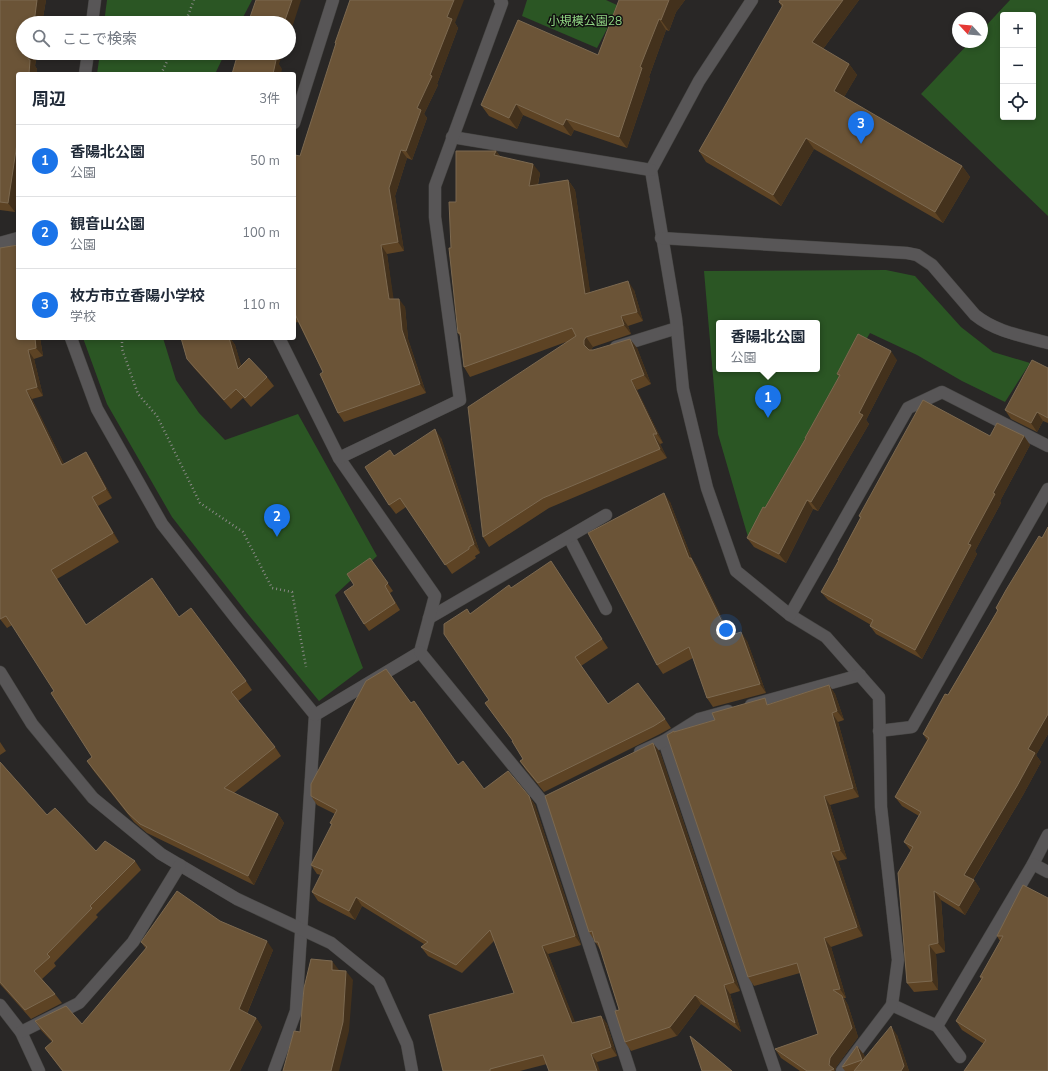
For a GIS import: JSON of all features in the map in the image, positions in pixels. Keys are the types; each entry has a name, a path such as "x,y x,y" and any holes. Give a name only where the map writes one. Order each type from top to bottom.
{"street":[{"path":"93,16 95,0"},
{"path":"296,116 333,0"},
{"path":"340,458 460,400 435,217 435,186 502,4 500,0"},
{"path":"752,0 699,81 651,170 677,328 683,389 707,488 736,571 790,615 826,637 879,696 880,807 898,960 892,1005 842,1071"},
{"path":"85,72 87,60"},
{"path":"452,137 651,170"},
{"path":"661,238 907,253 917,255 932,265 975,315 984,322 1000,330 1048,344"},
{"path":"0,243 16,239"},
{"path":"605,350 677,328"},
{"path":"72,340 97,409 162,524 238,621 315,715 296,1011 274,1071"},
{"path":"280,340 340,458 435,596 420,652 315,715"},
{"path":"790,615 908,408 942,392 1048,446"},
{"path":"880,731 912,727 1048,489"},
{"path":"429,618 606,515"},
{"path":"570,537 606,609"},
{"path":"420,652 542,801 630,1071"},
{"path":"0,672 32,724 93,798 161,854 238,899 331,943 379,982 407,1044 412,1071"},
{"path":"630,757 664,740 699,719 860,675"},
{"path":"664,740 775,1071"},
{"path":"542,801 556,794"},
{"path":"937,1026 1048,835"},
{"path":"1032,864 1048,872"},
{"path":"20,1032 79,1003 133,942 180,865"},
{"path":"892,1005 937,1026 960,1057"},
{"path":"0,1006 20,1032 39,1071"}],"path":[{"path":"188,16 194,0"},
{"path":"162,72 168,60"},
{"path":"122,340 122,349 138,394 157,416 200,503 243,532 272,588 292,592 306,669"}],"green space":[{"path":"107,0 252,0 244,16 105,16"},
{"name":"小規模公園28","path":"527,0 606,0 619,6 597,48 522,16"},
{"path":"1010,0 1048,0 1048,216 921,94 964,48 988,48 988,24"},
{"path":"99,60 222,60 216,72 97,72"},
{"path":"886,270 915,276 961,327 993,352 1030,363 1005,402 962,381 917,355 870,333 748,537 718,434 704,271"},
{"path":"84,340 164,340 176,380 199,413 225,440 298,414 377,556 335,595 363,668 319,701 247,613 172,517 107,404"}],"building":[{"path":"0,0 37,0 35,16 16,16 16,60 30,60 29,72 16,72 16,150 8,203 0,202"},
{"path":"256,0 292,0 286,16 250,16"},
{"path":"350,0 454,0 447,17 452,19 430,75 432,76 417,108 421,110 406,151 401,150 389,188 398,242 381,245 389,299 399,299 402,330 420,384 338,413 320,374 323,372 296,316 296,155 300,156"},
{"path":"619,0 669,0 661,20 659,19 640,67 642,68 619,137 566,119 563,125 516,104 509,118 481,105 518,20 598,55"},
{"path":"780,0 843,0 812,42 849,64 834,91 962,166 935,212 806,138 773,195 699,151 783,5 779,2"},
{"path":"236,60 276,60 273,72 233,72"},
{"path":"456,151 496,151 494,155 533,164 529,186 568,180 585,294 628,281 637,312 621,316 624,325 586,337 584,340 584,345 589,350 593,350 630,339 644,375 631,380 657,434 653,434 660,449 543,498 483,537 468,407 576,336 572,328 464,367 460,333 458,333 449,248 451,248 449,202 456,202"},
{"path":"16,245 16,340 35,340 36,348 28,350 37,387 26,390 62,465 86,452 106,489 92,497 113,533 51,570 86,625 152,578 179,617 191,608 246,681 231,692 275,747 224,788 278,814 248,876 140,824 128,813 87,761 92,757 51,693 54,691 6,616 0,619 0,248"},
{"path":"858,334 891,351 859,413 863,415 811,502 807,500 779,554 747,538 763,507 765,508 806,438 840,375 837,374"},
{"path":"182,340 230,340 238,369 249,358 267,377 245,398 236,389 224,400 187,359"},
{"path":"1032,360 1048,368 1048,418 1037,412 1031,423 1005,410"},
{"path":"923,400 990,436 997,423 1024,436 993,493 995,494 968,544 971,545 915,650 870,626 873,620 821,592 861,517 859,516"},
{"path":"435,429 474,544 445,565 400,498 389,505 365,467 390,450 394,456"},
{"path":"664,493 689,558 691,558 729,636 741,632 760,684 707,698 689,647 657,665 588,533"},
{"path":"1048,527 1048,714 1028,749 1035,753 964,875 974,880 959,906 934,891 938,943 929,945 932,981 907,983 898,873 913,847 904,842 921,812 895,797 929,738 923,734 945,694 948,695 998,610 996,608 1006,590 1039,536 1042,538"},
{"path":"370,558 388,583 385,586 395,603 364,624 344,592 354,585 347,574"},
{"path":"551,561 602,639 575,657 608,704 638,683 665,719 654,726 538,783 520,761 523,759 513,741 485,703 489,700 444,634 444,624 467,609 470,614 509,585 511,588"},
{"path":"386,669 411,703 414,701 458,765 463,761 484,789 508,771 529,796 575,936 542,946 572,1023 601,1016 611,1047 591,1054 597,1071 549,1071 543,1055 490,1069 490,1071 443,1071 429,1015 514,993 490,930 456,965 421,947 428,942 356,897 349,911 312,892 323,870 311,865 332,824 330,823 337,810 311,796 311,784 366,681"},
{"path":"829,685 837,711 832,713 853,788 824,796 840,850 831,852 857,927 824,938 840,989 833,990 842,996 852,1028 830,1058 829,1065 834,1069 829,1071 807,1071 775,1049 818,1034 797,963 748,977 667,735 674,731 715,720 712,713 765,698 767,705"},
{"path":"653,743 734,982 724,985 735,1023 695,995 670,1027 625,1042 615,1011 619,1009 598,942 595,942 592,931 589,932 545,796"},
{"path":"0,762 47,815 55,808 96,851 105,841 135,861 90,906 92,908 47,954 50,957 34,971 55,994 25,1010 0,982"},
{"path":"1023,885 1048,898 1048,1071 964,1071 986,1040 956,1021 983,977 980,977 1003,936 997,936"},
{"path":"177,891 220,921 267,941 239,1009 256,1018 229,1071 63,1071 45,1048 53,1041 35,1021 66,1006 82,1024 147,947 141,942"},
{"path":"311,959 332,961 332,970 346,971 343,1022 331,1071 283,1071 294,1031 300,1032 304,988"},
{"path":"891,1026 904,1066 901,1071 854,1071"},
{"path":"690,1036 732,1071 702,1071"},
{"path":"857,1046 862,1060 842,1067"}],"place":[{"name":"枚方市立香陽小学校","path":"861,144"},
{"name":"香陽北公園","path":"768,418"},
{"name":"観音山公園","path":"277,537"}]}
